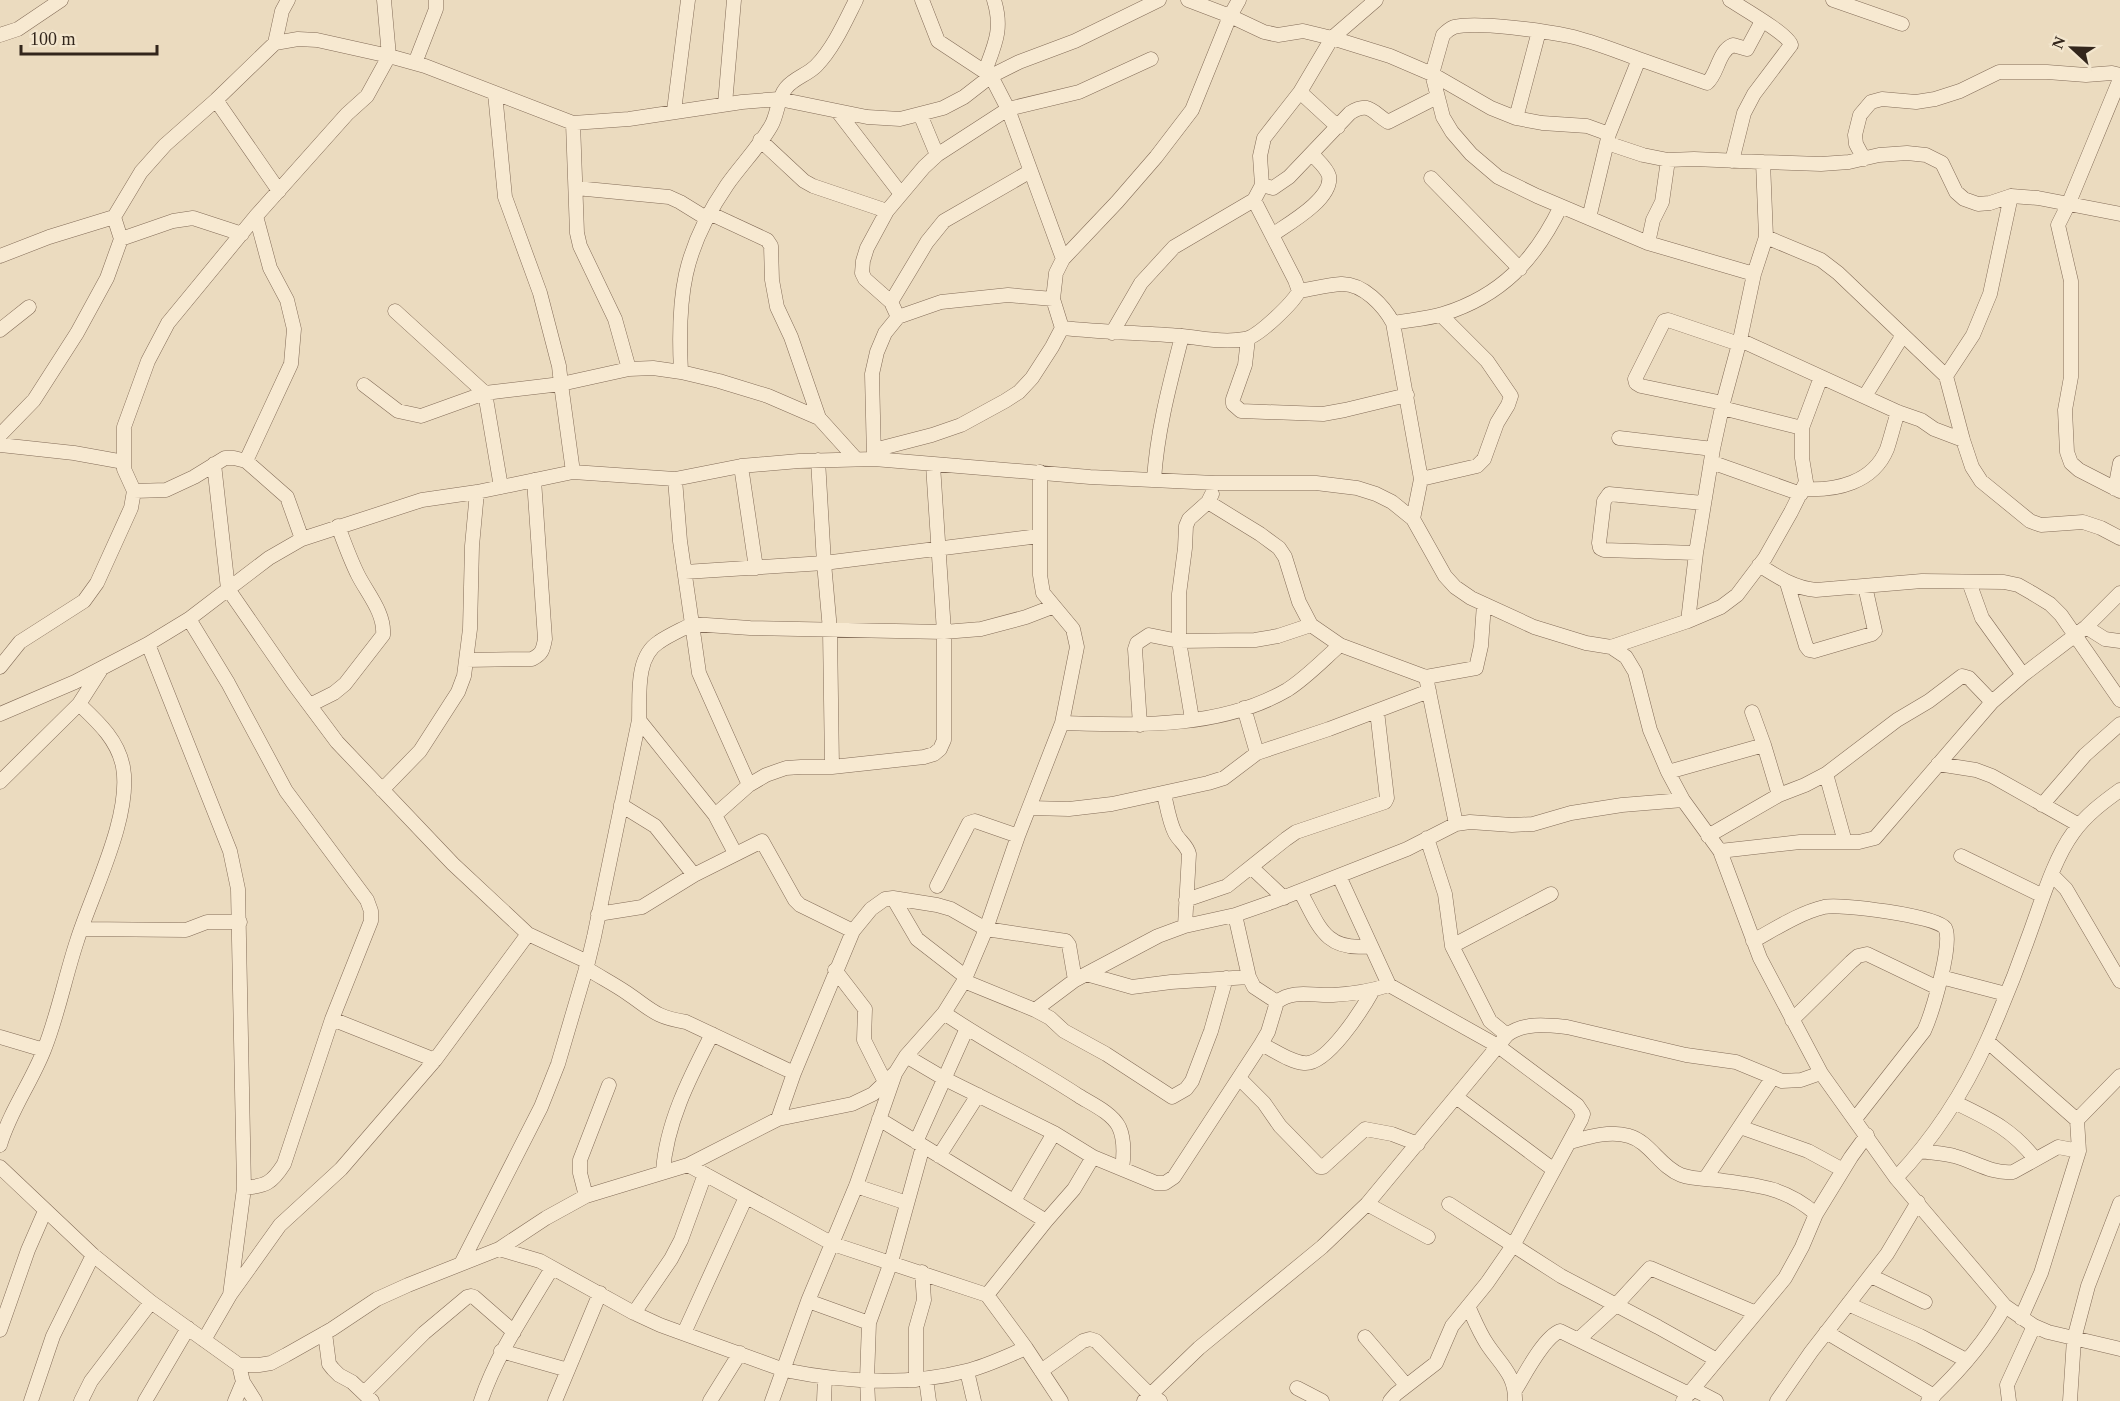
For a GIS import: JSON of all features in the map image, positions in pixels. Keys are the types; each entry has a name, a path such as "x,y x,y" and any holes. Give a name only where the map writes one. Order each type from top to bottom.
{"street":[{"path":"0,36 18,29 61,0"},
{"path":"276,43 282,11 288,0"},
{"path":"0,667 20,642 84,601 93,591 131,508 134,491 124,469 124,427 148,361 168,324 256,216 347,114 367,96 389,56 384,0"},
{"path":"415,63 436,9 436,0"},
{"path":"674,111 687,0"},
{"path":"725,104 734,0"},
{"path":"681,372 679,320 683,282 692,252 708,216 726,186 772,125 779,99 786,88 819,62 840,31 856,0"},
{"path":"922,0 938,41 988,74 1008,109 1029,172 1063,259"},
{"path":"988,74 998,35 998,13 994,0"},
{"path":"0,256 49,237 114,217 141,172 165,145 276,43 298,39 317,40 415,63 573,123 629,119 725,104 779,99 867,117 900,118 943,108 954,102 988,74 1075,41 1160,0"},
{"path":"1188,0 1264,32 1278,35 1303,31 1381,52 1432,74 1491,108 1516,118 1542,123 1587,126 1643,155 1668,160 1821,164 1849,162 1880,155 1926,155 1942,163 1956,192 1965,199 1978,204 1990,203 2011,196 2038,198 2120,214"},
{"path":"0,714 75,682 148,644 189,619 269,558 302,539 338,526 422,500 477,492 573,472 675,478 741,466 856,459 961,425 1005,401 1019,392 1032,378 1062,328 1053,299 1056,273 1063,259 1118,202 1192,110 1230,16 1239,0"},
{"path":"1112,333 1141,283 1174,247 1254,200 1262,185 1260,156 1264,138 1300,92 1332,38 1376,0"},
{"path":"1730,0 1790,41 1791,45 1754,94 1744,113 1732,162"},
{"path":"1840,1 1902,24"},
{"path":"1754,274 1648,243 1498,177 1471,154 1452,132 1443,117 1432,74 1443,35 1447,31 1455,27 1485,26 1539,31 1592,42 1707,83 1714,75 1726,49 1732,45 1747,49 1762,21"},
{"path":"1516,118 1539,31"},
{"path":"898,316 891,302 865,279 862,273 867,248 887,211 937,155 1008,109 1079,92 1151,59"},
{"path":"1589,218 1608,138 1639,59"},
{"path":"1864,159 1855,135 1860,115 1871,102 1882,99 1916,102 1935,99 1960,91 1999,72 2086,75 2112,73 2120,77 2058,225 2071,281 2071,377 2065,410 2067,452 2071,463 2079,470 2118,490 2120,463"},
{"path":"1300,92 1338,127"},
{"path":"495,93 505,197 540,292 559,366 573,472"},
{"path":"1262,185 1269,188 1276,187 1312,154 1350,113 1359,108 1369,108 1388,122 1437,96"},
{"path":"216,100 279,191"},
{"path":"838,112 901,194"},
{"path":"920,114 937,155"},
{"path":"573,123 577,233 580,246 615,319 629,369"},
{"path":"760,140 804,181 887,211"},
{"path":"1272,235 1310,210 1324,191 1329,177 1327,171 1312,154"},
{"path":"1648,243 1653,220 1662,202 1668,160"},
{"path":"1688,621 1703,503 1722,406 1754,274 1766,237 1763,162"},
{"path":"891,302 927,242 944,221 1029,172"},
{"path":"1431,178 1520,269"},
{"path":"576,188 669,197 767,240 771,246 772,280 777,307 791,337 819,418 856,459"},
{"path":"1946,376 1973,335 1990,294 2011,196"},
{"path":"1062,328 1182,336 1218,341 1248,339 1284,311 1295,300 1299,291 1254,200"},
{"path":"1393,323 1441,315 1501,286 1520,269 1549,231 1561,206"},
{"path":"246,462 291,364 294,328 287,300 270,268 256,216"},
{"path":"0,435 34,400 77,333 107,278 121,239 114,217"},
{"path":"121,239 173,221 194,218 242,234"},
{"path":"1766,237 1821,260 1838,273 1946,376 1972,467 1982,481 2030,521 2041,525 2083,522 2120,538"},
{"path":"1299,291 1342,284 1351,285 1376,301 1393,323 1421,479 1413,519"},
{"path":"874,455 872,374 877,352 885,333 898,316 940,302 1008,295 1053,299"},
{"path":"0,330 29,308"},
{"path":"395,311 485,393 501,487"},
{"path":"1421,479 1477,466 1484,459 1497,423 1511,400 1507,389 1487,361 1441,315"},
{"path":"1802,428 1636,383 1635,380 1664,321 1668,320 1739,342 1963,440"},
{"path":"1864,396 1903,335"},
{"path":"1154,480 1166,398 1182,336"},
{"path":"1248,339 1245,365 1233,399 1237,409 1241,411 1323,414 1407,395"},
{"path":"364,385 398,411 421,416 485,393 561,384 629,369 653,368 681,372 768,396 819,418"},
{"path":"1611,647 1721,608 1737,595 1759,565 1802,492 1806,475 1802,458 1802,428 1821,377"},
{"path":"1620,438 1712,456 1802,492 1841,487 1867,474 1878,464 1886,450 1898,412"},
{"path":"0,445 74,453 124,462"},
{"path":"874,455 933,465 1090,477 1215,483 1316,483 1357,488 1392,502 1413,519 1445,576 1455,587 1484,604 1556,634 1586,643 1611,647 1626,657 1635,672 1650,730 1668,772 1683,800 1720,851 1753,941 1821,1073 1896,1178 2005,1306 2034,1326 2048,1332 2120,1349"},
{"path":"134,491 166,490 195,477 225,458 234,458 246,462 287,497 302,539"},
{"path":"818,460 830,630 832,766"},
{"path":"214,464 228,589 337,742 436,848 528,934 587,965 655,1014 712,1034 794,1073"},
{"path":"714,815 749,785 766,775 786,768 924,757 940,749 944,740 944,632 933,465"},
{"path":"741,466 756,568"},
{"path":"772,1401 808,1302 856,1186 896,1072 906,1056 944,1013 965,979 987,930 1018,836 1062,723 1077,647 1073,629 1042,594 1040,472"},
{"path":"675,478 680,541 699,673 749,785"},
{"path":"466,660 532,660 543,650 545,639 534,480"},
{"path":"1192,719 1179,641 1179,594 1185,548 1185,526 1189,519 1208,502 1215,483"},
{"path":"382,790 420,751 458,692 464,676 471,610 472,546 477,492"},
{"path":"1696,553 1600,548 1604,501 1609,494 1703,503"},
{"path":"1208,502 1279,548 1286,557 1297,596 1311,625 1340,645 1428,684"},
{"path":"310,705 345,684 383,635 384,627 381,618 357,574 338,526"},
{"path":"685,572 824,563 1040,536"},
{"path":"1759,565 1787,583 1804,589 1816,590 1922,581 2004,582 2018,585 2050,604 2081,631 2120,700"},
{"path":"1969,582 1982,618 2023,675"},
{"path":"1787,583 1806,646 1809,650 1814,651 1872,634 1875,631 1865,586"},
{"path":"1720,851 1800,842 1858,842 1875,838 1992,702 2081,631 2120,593"},
{"path":"1030,808 1068,810 1088,808 1164,794 1224,778 1257,753 1377,711 1428,684 1476,668 1481,646 1484,604"},
{"path":"462,1262 541,1107 558,1064 587,965 598,914 639,720 640,689 645,658 658,642 692,624 750,628 944,632 981,629 1026,617 1052,607"},
{"path":"189,619 228,683 282,785 366,900 371,911 371,921 366,936 332,1019 284,1164 274,1179 258,1187 244,1188"},
{"path":"1140,725 1135,649 1137,643 1149,635 1179,641 1255,640 1278,636 1311,625"},
{"path":"2081,631 2120,641"},
{"path":"148,644 230,851 238,889 244,1188 231,1295"},
{"path":"1062,723 1140,725 1221,716 1288,689 1340,645"},
{"path":"0,782 80,704 103,667"},
{"path":"1708,836 1779,795 1826,774 1897,720 1937,696 1962,676 1969,678 1992,702"},
{"path":"1428,684 1456,824"},
{"path":"0,1145 6,1126 44,1050 82,929 104,870 115,831 124,782 123,764 111,737 80,704"},
{"path":"1244,708 1257,753"},
{"path":"1186,900 1227,886 1296,832 1385,802 1387,798 1377,711"},
{"path":"1752,712 1779,795"},
{"path":"639,720 714,815 735,853"},
{"path":"2042,804 2085,755 2120,724"},
{"path":"1668,772 1764,745"},
{"path":"1938,764 1976,770 1992,776 2079,825"},
{"path":"1826,774 1845,842"},
{"path":"1896,1178 1921,1151 1956,1103 1987,1041 2052,874 2072,835 2088,814 2120,790"},
{"path":"1164,794 1173,829 1189,854 1185,926"},
{"path":"1035,1010 1081,977 1158,936 1185,926 1235,915 1284,898 1407,849 1456,824 1470,822 1533,824 1622,805 1683,800"},
{"path":"621,805 656,826 694,874"},
{"path":"937,886 969,823 975,821 1018,836"},
{"path":"1390,1401 1406,1385 1436,1363 1452,1326 1488,1283 1514,1244 1583,1114 1503,1040 1490,1021 1452,946 1445,894 1427,838"},
{"path":"598,914 642,907 694,874 762,841 800,905 853,931"},
{"path":"1961,856 2043,896"},
{"path":"1251,867 1284,898"},
{"path":"2052,874 2066,889 2120,981"},
{"path":"1339,876 1389,985 1503,1040"},
{"path":"1300,891 1317,923 1334,943 1353,948 1370,946"},
{"path":"1452,946 1551,894"},
{"path":"893,898 917,939 965,979 1050,1018 1064,1031 1106,1054 1172,1097 1186,1089 1192,1081 1211,1031 1227,978"},
{"path":"778,1119 835,970 853,931 871,909 885,899 893,898 951,909 987,930 1066,941 1070,945 1081,977"},
{"path":"1753,941 1795,919 1827,906 1922,918 1945,928 1946,952 1932,1015 1924,1031 1855,1119"},
{"path":"1235,915 1249,976 1257,990 1277,1002"},
{"path":"82,929 186,930 207,922 240,922"},
{"path":"204,1340 231,1295 280,1225 337,1173 435,1060 528,934"},
{"path":"1792,1020 1851,962 1867,954 1940,982 2006,994"},
{"path":"835,970 864,1009 864,1040 885,1082"},
{"path":"1081,977 1132,987 1249,976"},
{"path":"906,1056 945,1079 1054,1133 1093,1156 1156,1182 1165,1183 1174,1177 1262,1044 1277,1002 1290,994 1330,995 1372,990 1389,985"},
{"path":"1262,1044 1304,1063 1317,1061 1348,1031 1372,990"},
{"path":"944,1013 1109,1115 1119,1128 1123,1140 1122,1169"},
{"path":"332,1019 435,1060"},
{"path":"1041,1371 1083,1341 1090,1339 1096,1341 1151,1399 1199,1348 1322,1247 1367,1204 1503,1040 1515,1029 1548,1025 1567,1027 1686,1055 1737,1062 1773,1077 1792,1081 1821,1073"},
{"path":"868,1401 869,1323 891,1262 907,1203 919,1144 967,1028"},
{"path":"663,1172 667,1140 691,1076 712,1034"},
{"path":"0,1037 44,1050"},
{"path":"1987,1041 2077,1120 2079,1151 2041,1273 2021,1318"},
{"path":"0,1155 0,1168 93,1255 152,1302 239,1365 271,1363 325,1333 377,1299 462,1262 499,1249 546,1218 586,1196 688,1165 778,1119 852,1104 873,1094 896,1072"},
{"path":"2077,1120 2120,1076"},
{"path":"1705,1179 1773,1077"},
{"path":"1240,1079 1264,1103 1280,1126 1320,1167 1323,1167 1365,1129 1392,1134 1418,1144"},
{"path":"586,1196 580,1173 580,1160 609,1086"},
{"path":"939,1155 978,1095"},
{"path":"1456,1097 1554,1170"},
{"path":"1956,1103 2010,1133 2035,1159"},
{"path":"879,1119 1046,1221"},
{"path":"1740,1127 1808,1151 1843,1170"},
{"path":"1014,1201 1054,1133"},
{"path":"1570,1142 1605,1134 1627,1135 1636,1139 1670,1169 1681,1175 1754,1184 1800,1200 1816,1214"},
{"path":"1689,1394 1785,1278 1816,1214 1867,1135"},
{"path":"1921,1151 1955,1156 1980,1167 2006,1173 2013,1172 2058,1148 2079,1151"},
{"path":"987,1295 1074,1189 1093,1156"},
{"path":"688,1165 833,1244 987,1295 1061,1401"},
{"path":"634,1313 676,1249 705,1174"},
{"path":"856,1186 907,1203"},
{"path":"684,1333 746,1197"},
{"path":"1777,1401 1826,1332 1871,1276 1904,1228 1918,1202"},
{"path":"2070,1401 2073,1339 2088,1286 2120,1203"},
{"path":"1367,1204 1428,1237"},
{"path":"1449,1204 1561,1276 1717,1360"},
{"path":"0,1330 28,1250 45,1211"},
{"path":"499,1249 527,1256 634,1313 784,1370 825,1377 921,1379 967,1371 1026,1348"},
{"path":"31,1401 53,1336 93,1255"},
{"path":"481,1401 501,1351 552,1268"},
{"path":"1579,1339 1616,1305 1650,1268 1756,1313"},
{"path":"922,1272 924,1300 916,1328 921,1379 929,1401"},
{"path":"1871,1276 1925,1302"},
{"path":"555,1401 600,1293"},
{"path":"325,1333 329,1364 339,1376 352,1382 368,1397 424,1333 467,1297 474,1298 514,1332"},
{"path":"81,1401 91,1382 152,1302"},
{"path":"808,1302 869,1323"},
{"path":"1848,1304 1920,1336 1966,1360"},
{"path":"1468,1306 1480,1333 1511,1376 1516,1395"},
{"path":"1826,1332 1931,1398 1966,1360 1998,1319 2005,1306"},
{"path":"2009,1401 2007,1385 2034,1326"},
{"path":"145,1401 188,1328"},
{"path":"1516,1395 1537,1355 1555,1333 1560,1331 1689,1394 1716,1401"},
{"path":"1365,1337 1406,1385"},
{"path":"501,1351 568,1370"},
{"path":"710,1401 740,1353"},
{"path":"239,1365 243,1382 255,1401"},
{"path":"967,1371 974,1401"},
{"path":"824,1401 825,1377"},
{"path":"235,1401 243,1382"},
{"path":"1297,1388 1322,1401"}]}
